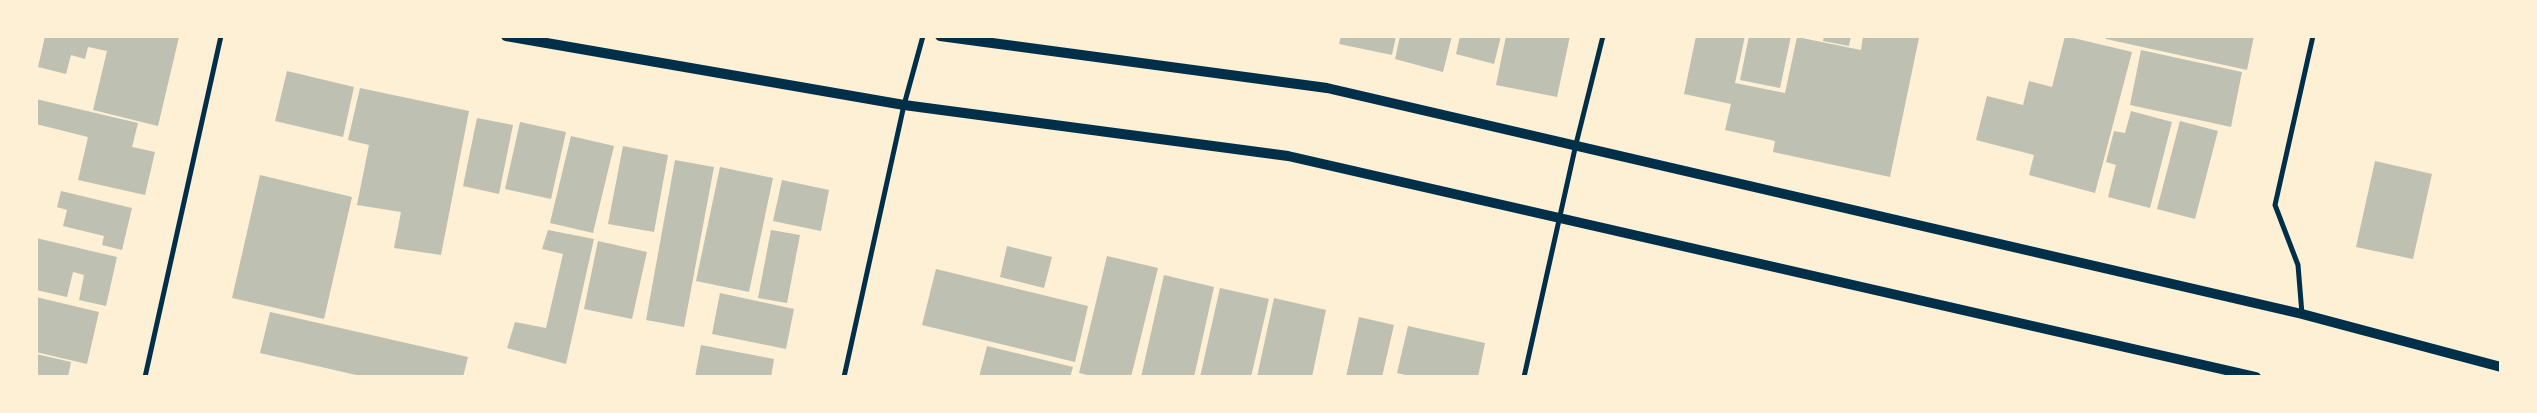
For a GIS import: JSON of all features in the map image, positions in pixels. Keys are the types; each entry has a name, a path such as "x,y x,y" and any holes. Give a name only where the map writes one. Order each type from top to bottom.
{"main road":[{"path":"506,36 904,104 1288,156 2223,372 2256,377"},
{"path":"940,36 1327,88 1576,144 2302,314 2501,367"}],"street":[{"path":"145,377 221,36"},
{"path":"844,377 904,104 923,36"},
{"path":"1524,377 1576,144 1603,36"},
{"path":"2302,314 2298,265 2275,205 2313,36"}],"building":[{"path":"45,36 179,37 158,126 93,110 107,51 88,47 85,59 71,55 66,74 38,67"},
{"path":"1341,36 1396,36 1392,55 1339,44"},
{"path":"1400,36 1452,36 1443,72 1395,59"},
{"path":"1460,36 1501,36 1494,64 1456,54"},
{"path":"1506,36 1570,36 1557,97 1496,85"},
{"path":"1696,36 1745,36 1735,83 1785,93 1797,37 1861,50 1863,36 1919,38 1890,177 1773,152 1775,141 1725,130 1731,104 1684,94"},
{"path":"1749,36 1791,36 1780,88 1740,80"},
{"path":"1824,36 1851,36 1849,46 1823,41"},
{"path":"2065,36 2132,52 2095,193 2029,175 2034,155 1976,140 1987,96 2023,105 2029,81 2052,87"},
{"path":"2106,36 2254,36 2247,70 2106,39"},
{"path":"2141,50 2242,72 2231,127 2130,105"},
{"path":"287,71 354,87 343,137 275,121"},
{"path":"360,88 469,111 441,255 394,248 401,212 357,205 369,145 348,140"},
{"path":"36,99 138,123 132,147 155,152 145,195 78,180 88,137 36,124"},
{"path":"2131,111 2172,122 2150,208 2108,197 2116,165 2106,162 2114,131 2125,133"},
{"path":"477,118 513,125 499,194 463,186"},
{"path":"2180,121 2218,131 2195,219 2157,209"},
{"path":"520,122 566,132 551,199 505,189"},
{"path":"571,136 614,146 593,233 550,223"},
{"path":"623,146 668,155 654,232 608,224"},
{"path":"675,160 714,167 684,327 646,320"},
{"path":"2375,161 2432,174 2413,259 2356,247"},
{"path":"720,167 773,178 749,292 696,281"},
{"path":"260,175 352,197 324,319 232,298"},
{"path":"782,180 829,190 821,231 773,221"},
{"path":"61,191 132,208 122,250 102,245 104,236 63,226 67,210 57,207"},
{"path":"548,230 594,239 566,364 507,348 515,322 546,328 563,254 542,249"},
{"path":"771,230 800,235 787,303 758,298"},
{"path":"36,238 117,257 106,306 79,300 84,275 73,272 67,297 36,290"},
{"path":"598,241 647,252 632,319 584,309"},
{"path":"1007,246 1052,257 1044,288 1000,277"},
{"path":"1107,256 1158,268 1131,377 1095,377 1079,373"},
{"path":"936,269 1088,306 1075,362 922,325"},
{"path":"1164,275 1214,287 1194,377 1141,377"},
{"path":"1220,288 1269,299 1251,377 1200,377"},
{"path":"720,293 794,309 786,349 712,334"},
{"path":"36,297 99,312 87,364 36,352"},
{"path":"1274,298 1326,310 1312,377 1257,377"},
{"path":"270,312 468,357 463,377 365,377 260,353"},
{"path":"1359,317 1394,325 1382,377 1346,377"},
{"path":"1408,326 1485,343 1478,377 1414,377 1397,373"},
{"path":"701,345 774,359 771,377 695,377"},
{"path":"987,346 1073,367 1070,377 979,377"},
{"path":"36,354 71,362 68,377 36,377"}]}
